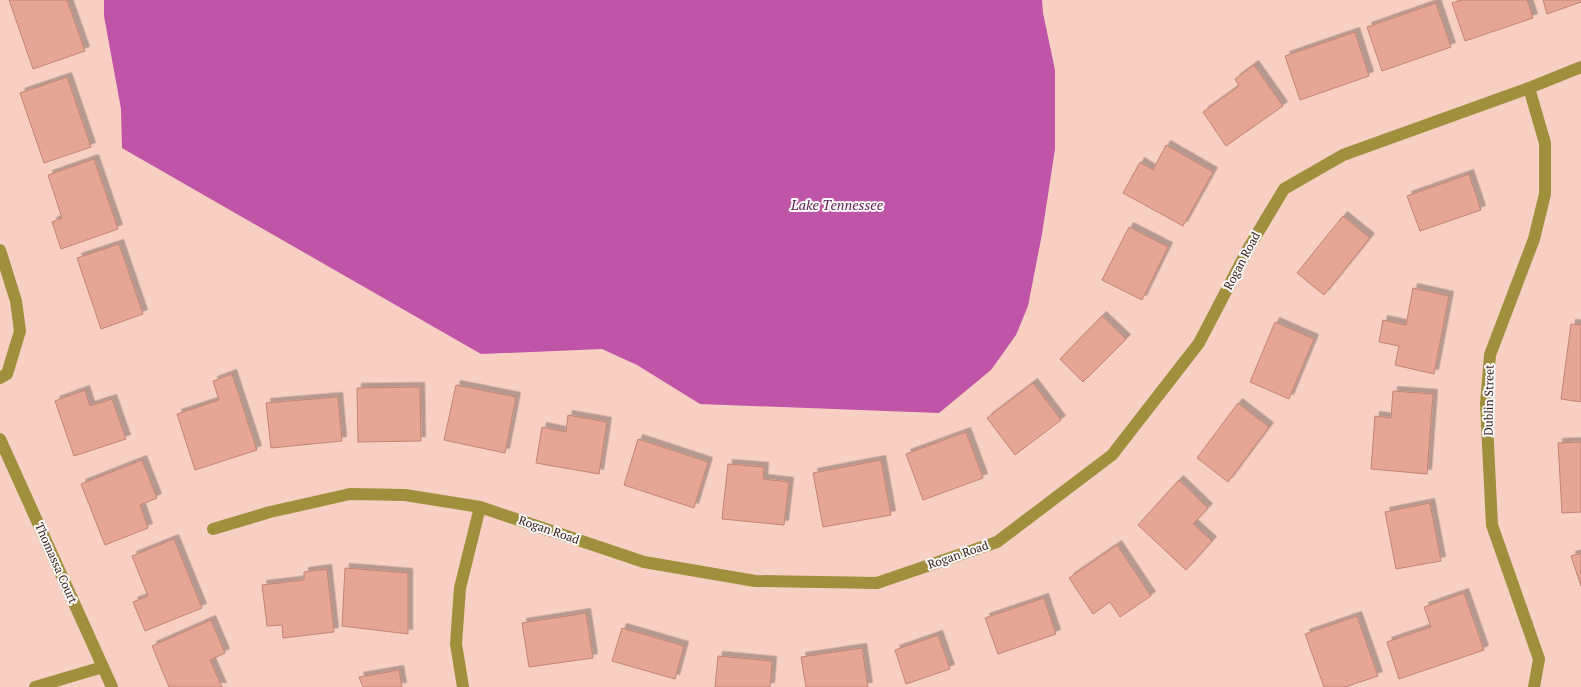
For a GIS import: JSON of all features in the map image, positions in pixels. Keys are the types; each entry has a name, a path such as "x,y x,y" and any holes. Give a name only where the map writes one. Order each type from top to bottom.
{"street":[{"name":"Rogan Road","path":"213,529 270,512 350,494 405,495 480,507 644,562 755,581 877,583 997,542 1112,455 1199,344 1248,249 1284,189 1343,155 1529,88 1581,67"},
{"name":"Dublin Street","path":"1529,88 1545,143 1546,194 1534,238 1490,355 1486,404 1492,525 1539,659 1535,687"},
{"path":"0,250 16,301 20,331 7,374 0,378"},
{"name":"Thomassa Court","path":"0,439 112,687"},
{"path":"464,687 456,644 460,588 480,507"},
{"path":"35,687 103,667"}],"water":[{"name":"Lake Tennessee","path":"104,0 1042,0 1055,70 1055,149 1042,234 1028,306 1016,335 991,370 939,413 700,404 637,365 602,349 481,354 122,148 121,109 104,16"}],"building":[{"path":"9,0 67,0 85,51 33,69"},
{"path":"1462,0 1527,0 1533,18 1465,41 1452,3"},
{"path":"1543,0 1581,0 1581,2 1547,14"},
{"path":"1436,3 1451,47 1382,71 1367,27"},
{"path":"1355,32 1369,76 1300,100 1285,56"},
{"path":"1254,65 1283,106 1226,146 1203,112 1239,86 1235,79"},
{"path":"67,77 91,147 44,163 20,93"},
{"path":"1166,145 1213,172 1183,226 1123,193 1140,162 1153,170"},
{"path":"94,159 118,229 61,249 52,222 62,218 48,175"},
{"path":"1469,174 1481,210 1420,231 1407,196"},
{"path":"1343,216 1370,238 1324,295 1297,273"},
{"path":"1129,227 1168,247 1142,300 1102,280"},
{"path":"119,244 143,314 101,329 77,258"},
{"path":"1413,288 1449,296 1434,374 1395,365 1399,346 1379,342 1383,320 1406,325"},
{"path":"1102,316 1126,339 1083,382 1060,359"},
{"path":"1275,322 1314,339 1289,399 1250,382"},
{"path":"1571,324 1581,325 1581,402 1561,399"},
{"path":"232,374 257,450 195,470 177,414 219,400 213,381"},
{"path":"1033,383 1061,420 1015,455 987,418"},
{"path":"456,385 516,397 505,453 444,440"},
{"path":"420,387 421,441 358,442 357,388"},
{"path":"85,390 90,406 112,399 126,439 74,456 55,401"},
{"path":"1393,391 1433,394 1427,474 1371,469 1375,416 1391,418"},
{"path":"338,397 342,441 271,448 266,403"},
{"path":"1238,403 1269,427 1228,482 1197,458"},
{"path":"568,415 607,422 599,474 536,463 542,427 566,432"},
{"path":"966,432 983,478 923,500 906,454"},
{"path":"638,439 708,462 694,508 624,485"},
{"path":"1581,442 1581,512 1562,513 1558,443"},
{"path":"142,460 157,498 140,505 148,528 105,545 81,484"},
{"path":"881,460 891,515 823,527 813,473"},
{"path":"728,464 764,467 763,479 789,482 784,525 722,519"},
{"path":"1179,480 1208,508 1193,524 1212,541 1186,570 1138,525"},
{"path":"1430,503 1441,561 1396,569 1385,512"},
{"path":"174,539 202,608 145,631 133,602 148,596 132,556"},
{"path":"1117,545 1151,596 1120,617 1110,602 1093,614 1069,578"},
{"path":"1581,553 1581,586 1571,556"},
{"path":"345,568 408,573 408,634 342,626"},
{"path":"327,569 334,632 283,638 282,625 267,626 262,585 304,580 304,572"},
{"path":"1464,593 1484,650 1399,679 1387,642 1431,627 1424,607"},
{"path":"1044,598 1056,634 998,654 985,618"},
{"path":"586,613 593,658 529,667 522,623"},
{"path":"1357,616 1378,676 1345,687 1324,687 1305,634"},
{"path":"211,620 225,653 210,660 222,687 169,687 152,646"},
{"path":"622,628 684,646 675,679 612,661"},
{"path":"938,635 950,669 906,684 895,650"},
{"path":"862,648 868,687 806,687 801,657"},
{"path":"718,656 772,661 770,687 715,687"},
{"path":"399,670 402,687 363,687 359,677"}]}
